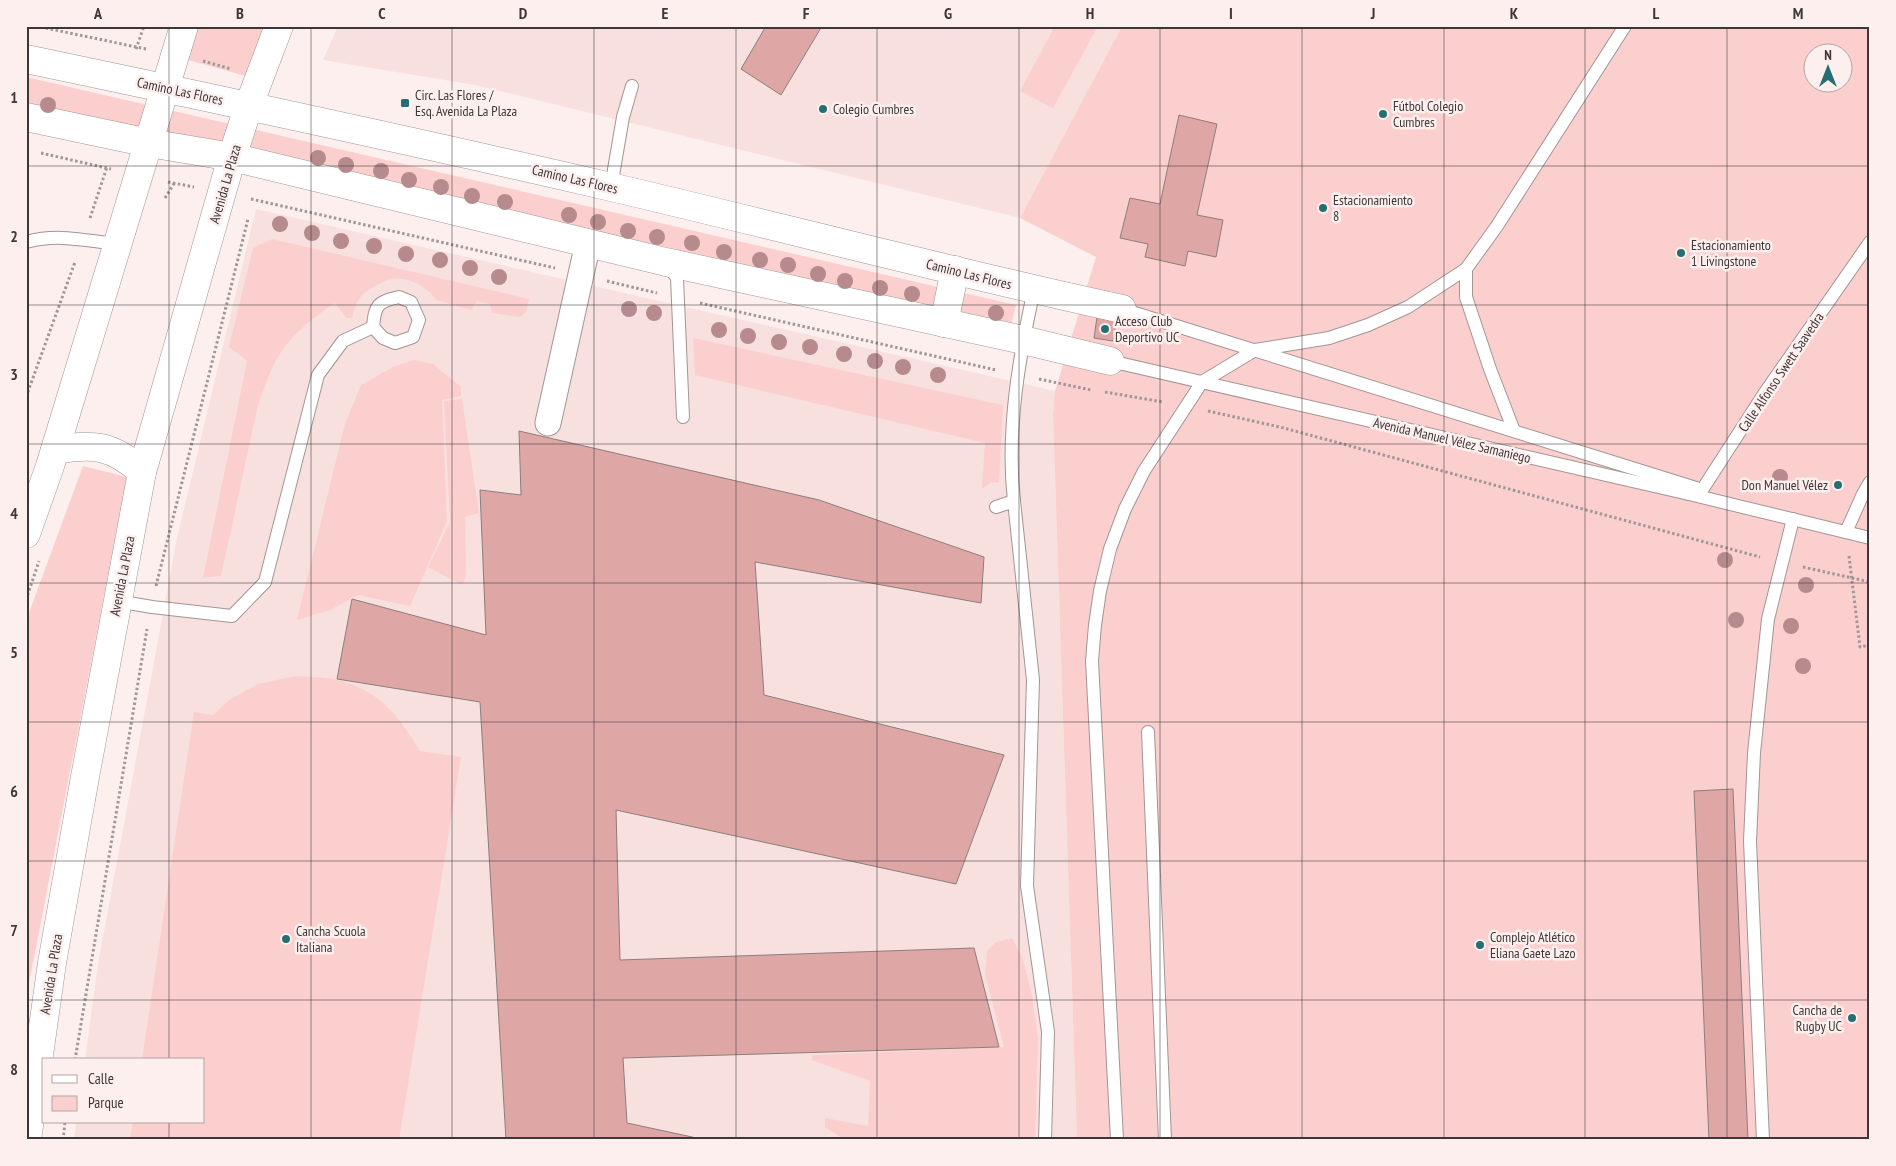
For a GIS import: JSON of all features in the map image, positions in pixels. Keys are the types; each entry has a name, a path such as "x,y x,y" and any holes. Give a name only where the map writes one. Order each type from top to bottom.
{"street":[{"path":"26,534 55,450 184,26"},
{"name":"Avenida La Plaza","path":"27,1140 54,954 142,472 232,157 249,105 279,26"},
{"name":"Camino Las Flores","path":"26,59 249,105 611,187 1034,290 1130,311"},
{"path":"26,117 149,143 232,157 666,262 1023,340 1110,362"},
{"path":"548,423 588,243"},
{"path":"944,323 955,270"},
{"path":"55,450 79,446 107,449 131,462 142,472"}],"lane":[{"path":"1117,1140 1092,661 1100,590 1110,549 1125,509 1144,471 1202,382 1255,350 1329,338 1368,325 1408,306 1466,268 1497,226 1625,26"},
{"path":"611,187 623,116 632,86"},
{"path":"26,242 43,237 62,236 119,244"},
{"name":"Calle Alfonso Swett Saavedra","path":"1702,490 1764,394 1870,242"},
{"path":"666,262 677,278 683,418"},
{"path":"1466,268 1466,297 1490,369 1514,431"},
{"path":"1034,290 1023,340 1015,392 1012,482 1033,680 1027,886 1048,1032 1045,1140"},
{"name":"Avenida Manuel Vélez Samaniego","path":"1130,311 1793,519"},
{"path":"117,601 152,608 232,616 265,582 318,375 343,341 373,327"},
{"name":"Avenida Manuel Vélez Samaniego","path":"1110,362 1689,494 1870,538"},
{"path":"1846,532 1870,482"},
{"path":"1689,494 1702,490"},
{"path":"996,507 1014,501"},
{"path":"1763,1140 1750,841 1754,753 1768,619 1793,519"},
{"path":"1148,732 1165,1140"}],"path":[{"path":"36,26 136,47 144,26"},
{"path":"252,200 262,164"},
{"path":"26,397 106,168"},
{"path":"75,1058 138,678 152,608 172,520 248,219"},
{"path":"1120,395 1186,406 1280,427 1783,563 1870,582"},
{"path":"1846,532 1860,647 1870,645"},
{"path":"63,1140 65,1124"}],"shaded area":[{"name":"Colegio Cumbres","path":"338,26 1122,26 1020,218 475,85 323,60"},
{"path":"256,209 1055,391 1053,414 1077,1140 74,1140 76,1124 205,1124 205,1058 85,1058 98,964 177,538"}],"green space":[{"path":"192,26 265,26 246,76 181,58"},
{"path":"1055,26 1098,26 1053,108 1020,91"},
{"path":"1122,26 1870,26 1870,1140 1077,1140 1053,414 1055,391 1096,257 1020,218"},
{"path":"26,77 1016,305 1011,325 265,156 26,105"},
{"path":"272,239 529,299 526,312 520,317 492,313 490,304 477,301 471,310 436,300 423,287 411,281 392,279 365,293 356,303 352,318 346,318 335,303 304,326 279,355 258,405 221,576 203,578 247,361 229,347 253,248"},
{"path":"693,338 1003,405 999,482 990,483 982,489 985,443 695,375"},
{"path":"414,360 433,364 461,387 461,396 442,400 447,521 410,606 358,595 330,610 297,620 345,424 361,385 393,367"},
{"path":"462,399 479,513 465,517 466,576 462,585 428,567 450,522 444,401"},
{"path":"83,466 127,477 26,999 26,621"},
{"name":"Cancha Scuola Italiana","path":"295,676 319,677 348,683 362,689 385,704 403,725 420,751 461,757 399,1140 130,1140 133,1124 205,1124 205,1058 142,1058 194,712 213,715 229,700 258,684"},
{"path":"1012,938 1023,959 1032,995 1038,1039 1035,1140 845,1140 825,1127 825,1118 868,1126 870,1081 812,1060 812,1055 1004,1047 985,974 987,951 996,942"}],"building":[{"path":"766,26 822,26 781,95 741,69"},
{"path":"1179,115 1217,124 1197,215 1223,220 1216,257 1188,251 1185,266 1145,257 1148,244 1120,238 1130,198 1160,204"},
{"name":"Acceso Club Deportivo UC","path":"1097,317 1117,320 1113,341 1094,338"},
{"path":"519,431 819,500 984,557 981,603 755,562 764,695 1004,755 956,884 616,810 620,960 974,948 999,1047 623,1058 627,1123 706,1140 506,1140 480,702 337,679 352,599 486,635 480,490 521,495"},
{"path":"1733,789 1748,1140 1709,1140 1694,791"}],"place":[{"name":"Circ. Las Flores / Esq. Avenida La Plaza","path":"405,103"},
{"name":"Colegio Cumbres","path":"823,109"},
{"name":"Fútbol Colegio Cumbres","path":"1383,114"},
{"name":"Estacionamiento 8","path":"1323,208"},
{"name":"Estacionamiento 1 Livingstone","path":"1681,253"},
{"name":"Acceso Club Deportivo UC","path":"1105,329"},
{"name":"Don Manuel Vélez","path":"1838,485"},
{"name":"Cancha Scuola Italiana","path":"286,939"},
{"name":"Complejo Atlético Eliana Gaete Lazo","path":"1480,945"},
{"name":"Cancha de Rugby UC","path":"1852,1018"}]}
